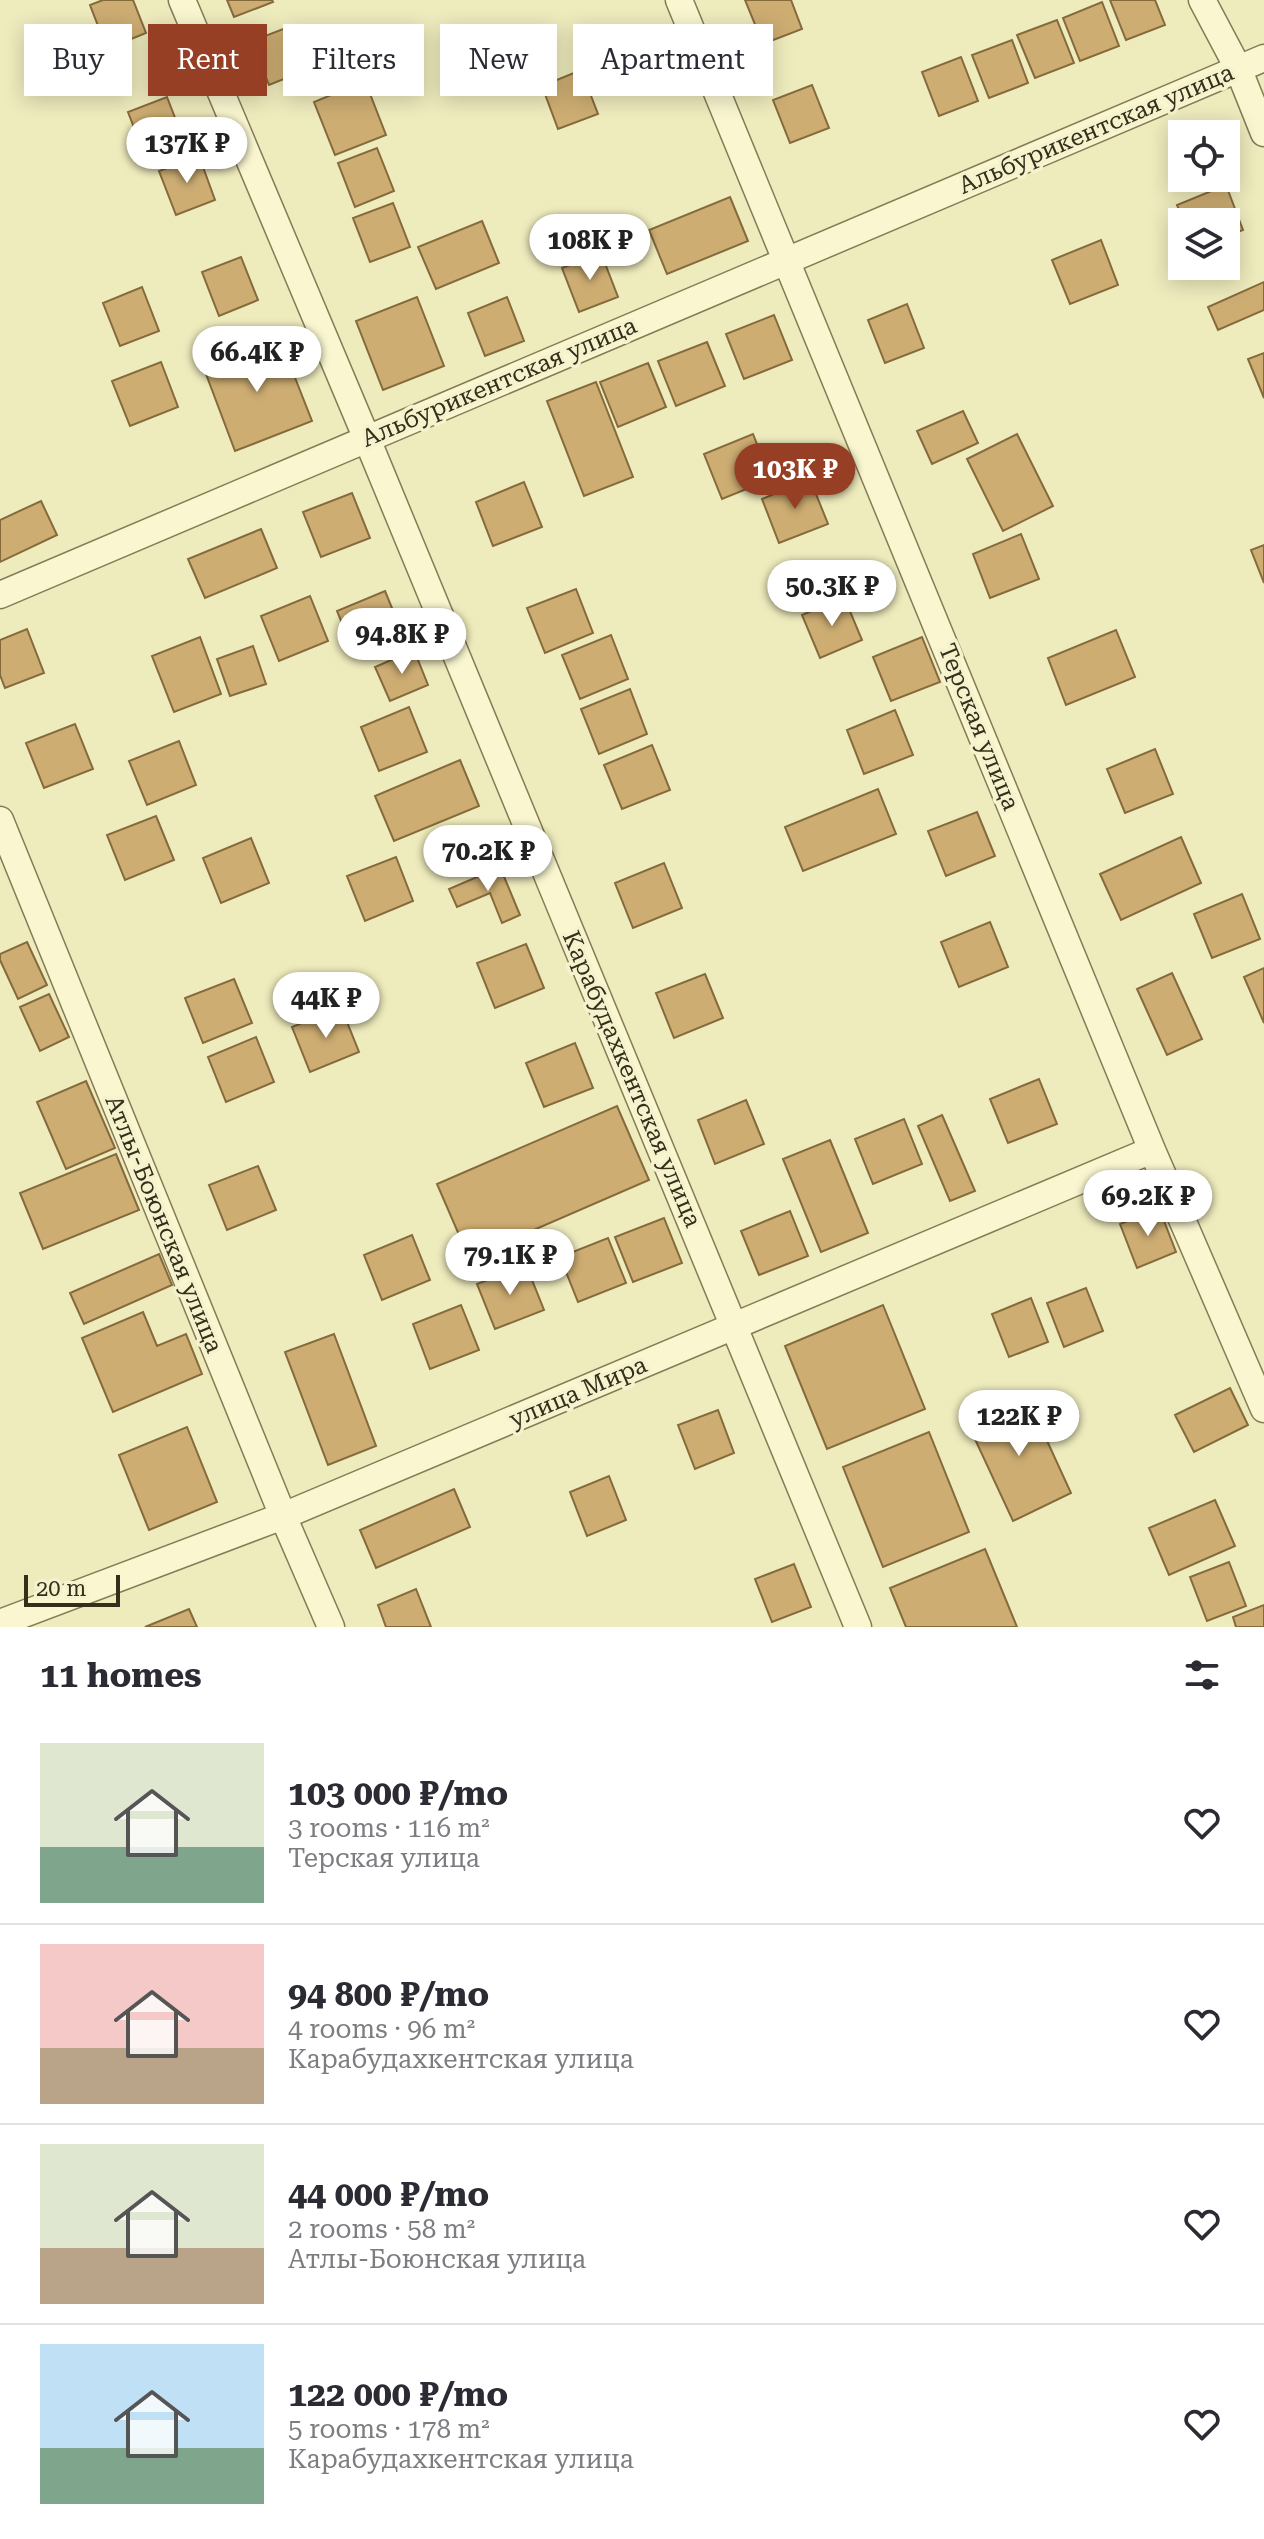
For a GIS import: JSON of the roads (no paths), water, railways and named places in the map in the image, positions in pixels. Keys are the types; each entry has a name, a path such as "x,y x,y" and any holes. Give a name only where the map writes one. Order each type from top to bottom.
{"street":[{"name":"Карабудахкентская улица","path":"182,0 367,439 858,1627"},
{"name":"Терская улица","path":"679,0 1152,1150 1264,1409"},
{"path":"1202,0 1238,68 1264,133"},
{"name":"Альбурикентская улица","path":"0,595 1264,58"},
{"name":"Атлы-Боюнская улица","path":"0,820 331,1627"},
{"name":"улица Мира","path":"0,1623 283,1516 1152,1150"}]}
